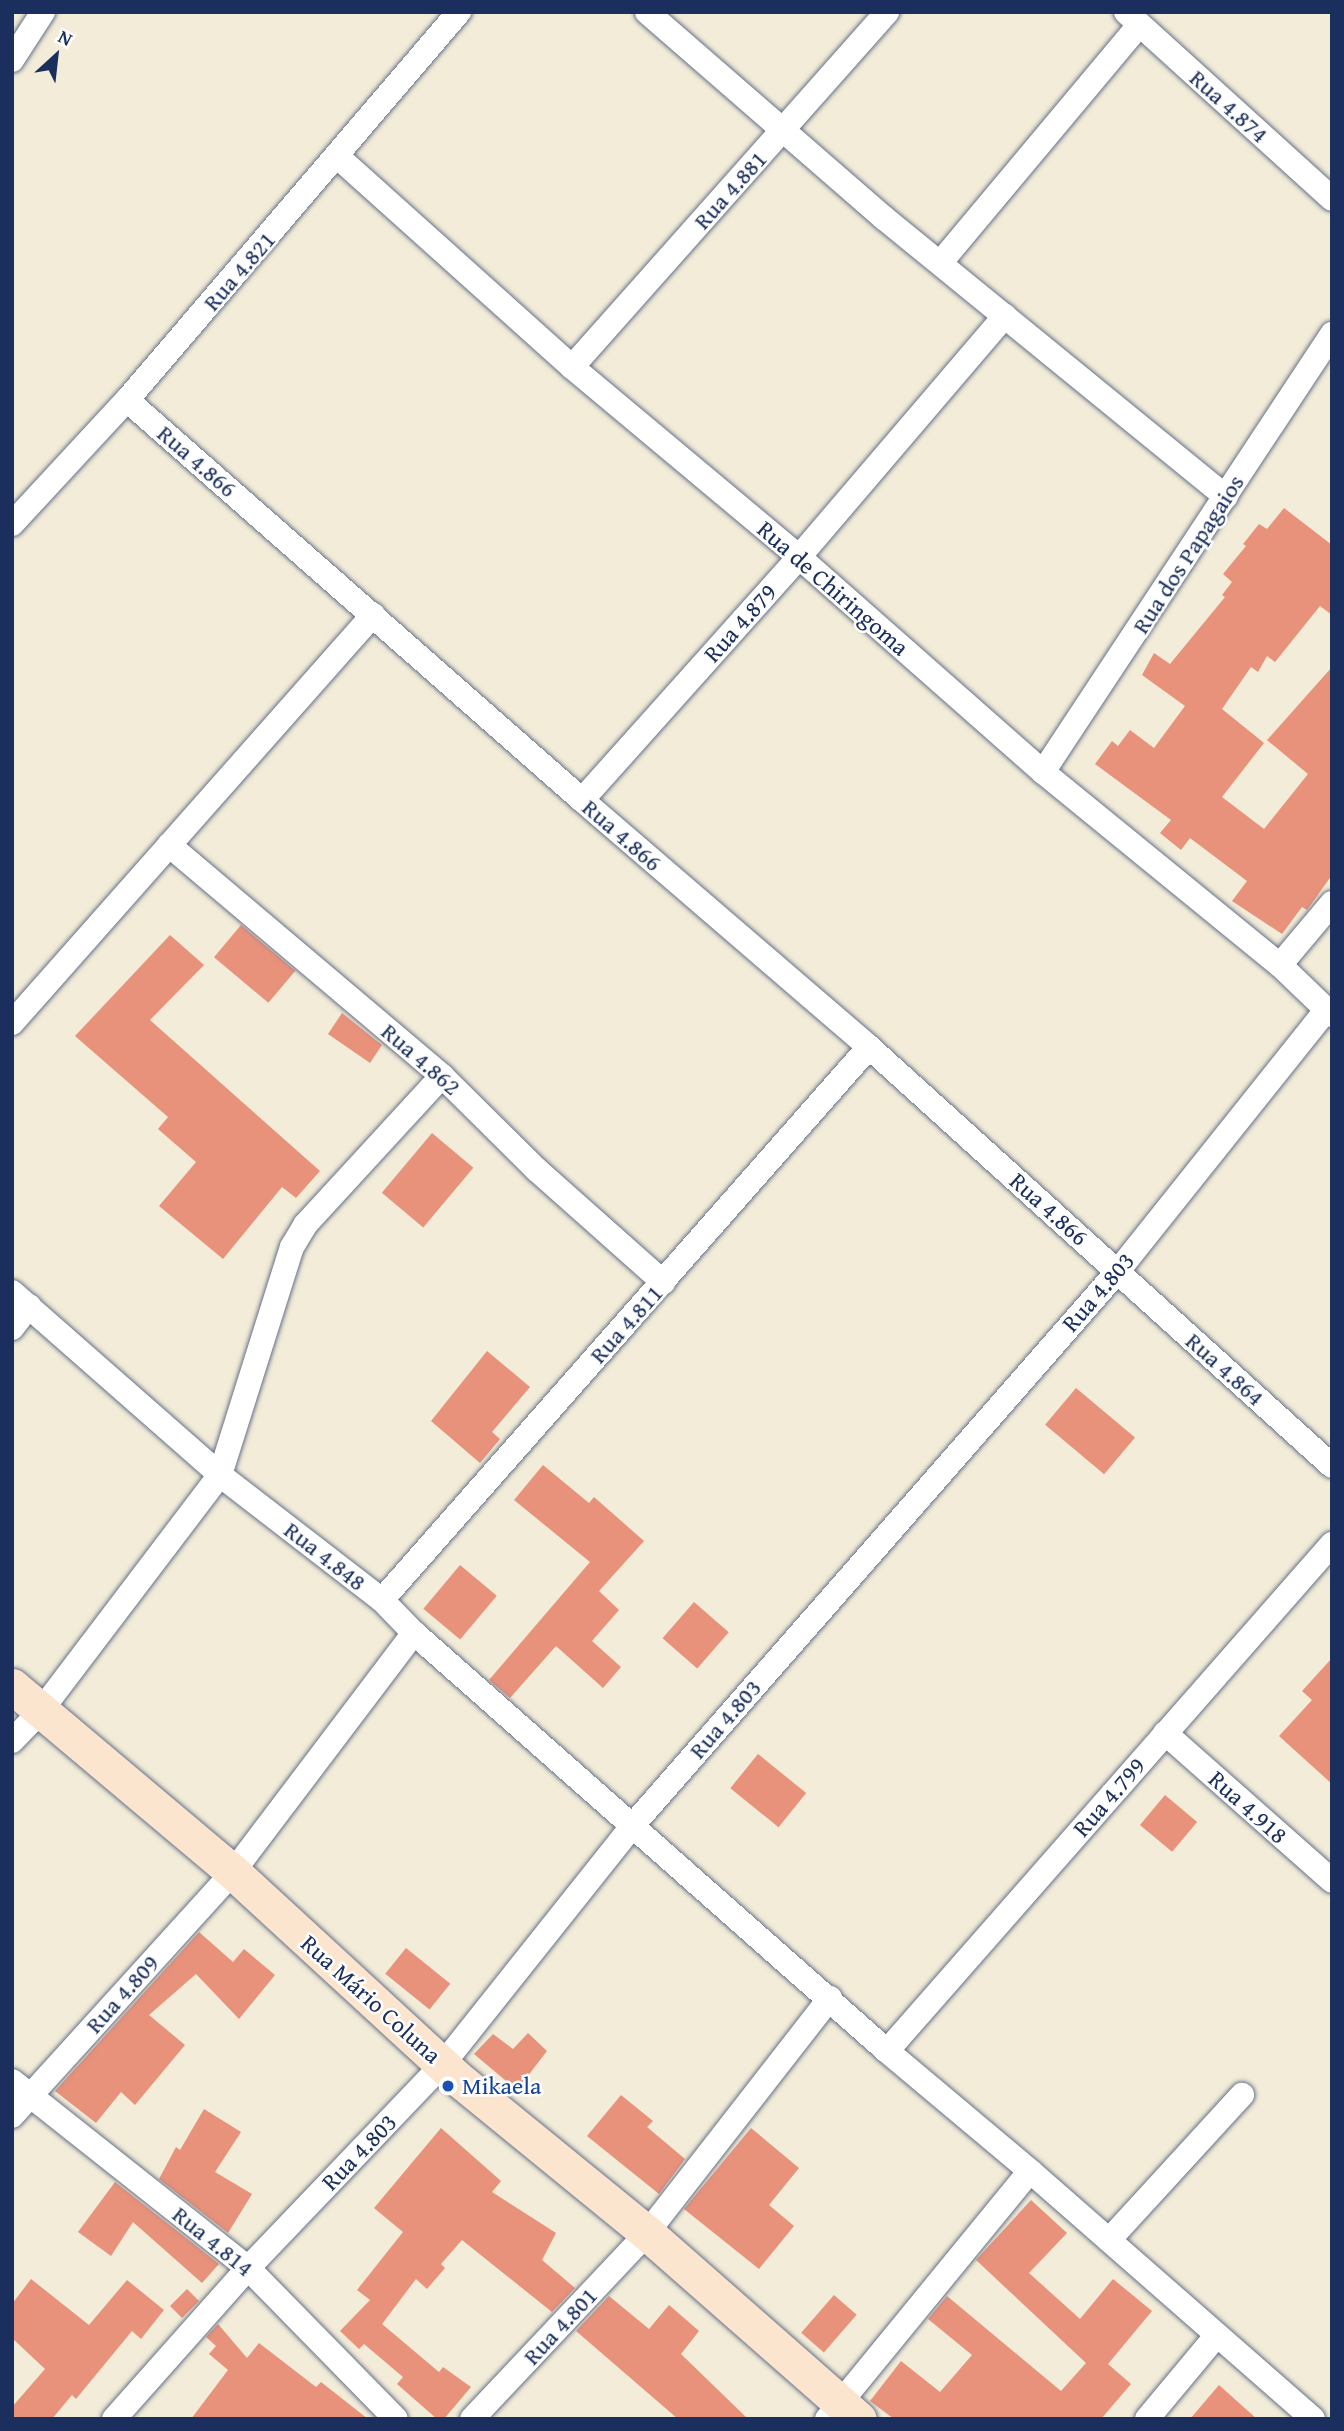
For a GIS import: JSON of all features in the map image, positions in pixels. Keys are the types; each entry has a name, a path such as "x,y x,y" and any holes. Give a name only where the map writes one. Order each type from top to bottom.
{"main road":[{"name":"Rua Mário Coluna","path":"12,1686 233,1872 443,2064 647,2234 842,2414"}],"street":[{"path":"12,60 43,12"},
{"name":"Rua 4.821","path":"12,524 127,400 338,157 459,12"},
{"path":"648,12 782,132 1226,497"},
{"name":"Rua 4.881","path":"572,367 887,12"},
{"path":"941,262 1133,18"},
{"name":"Rua 4.874","path":"1133,18 1332,199"},
{"name":"Rua de Chiringoma","path":"338,157 572,367 799,557 1044,772 1280,965 1329,1013"},
{"name":"Rua 4.879","path":"582,800 799,557 1005,316"},
{"name":"Rua dos Papagaios","path":"1044,772 1332,334"},
{"name":"Rua 4.866","path":"127,400 582,800 869,1047 1118,1271"},
{"path":"12,1023 373,615"},
{"name":"Rua 4.862","path":"169,845 442,1076 537,1170 663,1282"},
{"path":"1280,965 1332,903"},
{"name":"Rua 4.803","path":"114,2419 248,2268 443,2064 634,1824 1118,1271 1329,1013"},
{"name":"Rua 4.811","path":"382,1600 869,1047"},
{"path":"12,1741 40,1712 220,1475 292,1247 305,1225 442,1076"},
{"name":"Rua 4.864","path":"1118,1271 1332,1466"},
{"path":"12,1328 20,1299"},
{"name":"Rua 4.848","path":"20,1299 220,1475 382,1600 414,1633 634,1824 887,2051 1030,2171 1313,2419"},
{"name":"Rua 4.799","path":"887,2051 1332,1544"},
{"name":"Rua 4.809","path":"12,2116 21,2088 233,1872 414,1633"},
{"name":"Rua 4.918","path":"1165,1733 1332,1881"},
{"name":"Rua 4.801","path":"472,2419 647,2234 830,1998"},
{"name":"Rua 4.814","path":"21,2088 248,2268 396,2419"},
{"path":"1108,2240 1242,2095"},
{"path":"842,2414 1030,2171"},
{"path":"1147,2419 1217,2335"}],"building":[{"path":"1284,508 1332,545 1332,615 1320,606 1275,662 1267,656 1258,672 1251,667 1222,709 1264,743 1222,797 1264,829 1308,774 1267,740 1332,667 1332,875 1307,910 1302,907 1282,934 1232,901 1247,881 1190,838 1181,850 1160,833 1171,820 1095,764 1112,741 1118,746 1130,730 1154,748 1185,706 1142,675 1154,653 1170,664 1225,597 1222,595 1232,582 1223,574 1246,546 1243,544 1259,524 1267,529"},
{"path":"241,925 295,971 268,1003 214,957"},
{"path":"170,935 204,965 150,1020 320,1171 296,1198 282,1187 223,1259 159,1206 196,1162 158,1129 168,1117 75,1036"},
{"path":"342,1013 382,1045 370,1063 328,1034"},
{"path":"432,1133 473,1168 423,1227 382,1193"},
{"path":"487,1351 530,1387 492,1432 500,1439 480,1463 431,1421"},
{"path":"1076,1388 1135,1437 1104,1474 1045,1425"},
{"path":"543,1465 589,1503 594,1497 644,1541 599,1591 619,1610 592,1641 621,1667 603,1688 556,1646 510,1698 489,1680 590,1562 514,1500"},
{"path":"460,1565 497,1596 460,1640 423,1609"},
{"path":"694,1602 729,1632 697,1668 663,1638"},
{"path":"1332,1658 1332,1784 1279,1736 1312,1700 1302,1691"},
{"path":"758,1754 806,1793 778,1827 730,1788"},
{"path":"1165,1795 1197,1822 1172,1852 1140,1825"},
{"path":"199,1932 233,1962 244,1949 275,1975 239,2019 196,1974 149,2015 185,2045 135,2105 121,2092 96,2123 55,2091"},
{"path":"406,1948 450,1984 430,2010 385,1974"},
{"path":"528,2033 547,2051 517,2090 474,2054 493,2034 513,2049"},
{"path":"621,2095 653,2121 647,2127 685,2159 659,2194 587,2136"},
{"path":"204,2109 241,2132 215,2172 252,2194 228,2233 159,2179 176,2147 180,2150"},
{"path":"441,2128 501,2181 492,2192 556,2233 542,2260 575,2288 552,2312 462,2240 441,2264 445,2268 427,2289 416,2279 382,2324 439,2372 443,2367 471,2387 444,2419 437,2419 397,2384 403,2377 364,2344 359,2349 340,2331 370,2300 357,2290 403,2232 374,2208"},
{"path":"751,2128 799,2168 769,2205 794,2226 759,2269 684,2209"},
{"path":"115,2182 219,2264 202,2283 133,2222 111,2256 78,2232"},
{"path":"1031,2200 1067,2233 1029,2273 1080,2319 1113,2279 1152,2311 1108,2364 1131,2384 1101,2419 894,2419 870,2401 901,2361 940,2392 972,2355 928,2319 947,2296 1061,2391 1086,2363 976,2260"},
{"path":"31,2279 89,2325 127,2280 164,2310 141,2339 132,2331 76,2399 72,2395 52,2419 12,2419 12,2407 45,2369 12,2338 12,2304"},
{"path":"187,2289 199,2301 182,2318 170,2306"},
{"path":"834,2295 857,2315 824,2352 801,2333"},
{"path":"609,2296 649,2329 669,2305 699,2331 681,2354 748,2419 678,2419 576,2331"},
{"path":"218,2324 247,2358 259,2343 316,2387 321,2382 368,2419 191,2419 228,2370 209,2354 216,2346 206,2337"},
{"path":"1219,2385 1257,2419 1190,2419"}],"place":[{"name":"Mikaela","path":"448,2086"}]}
